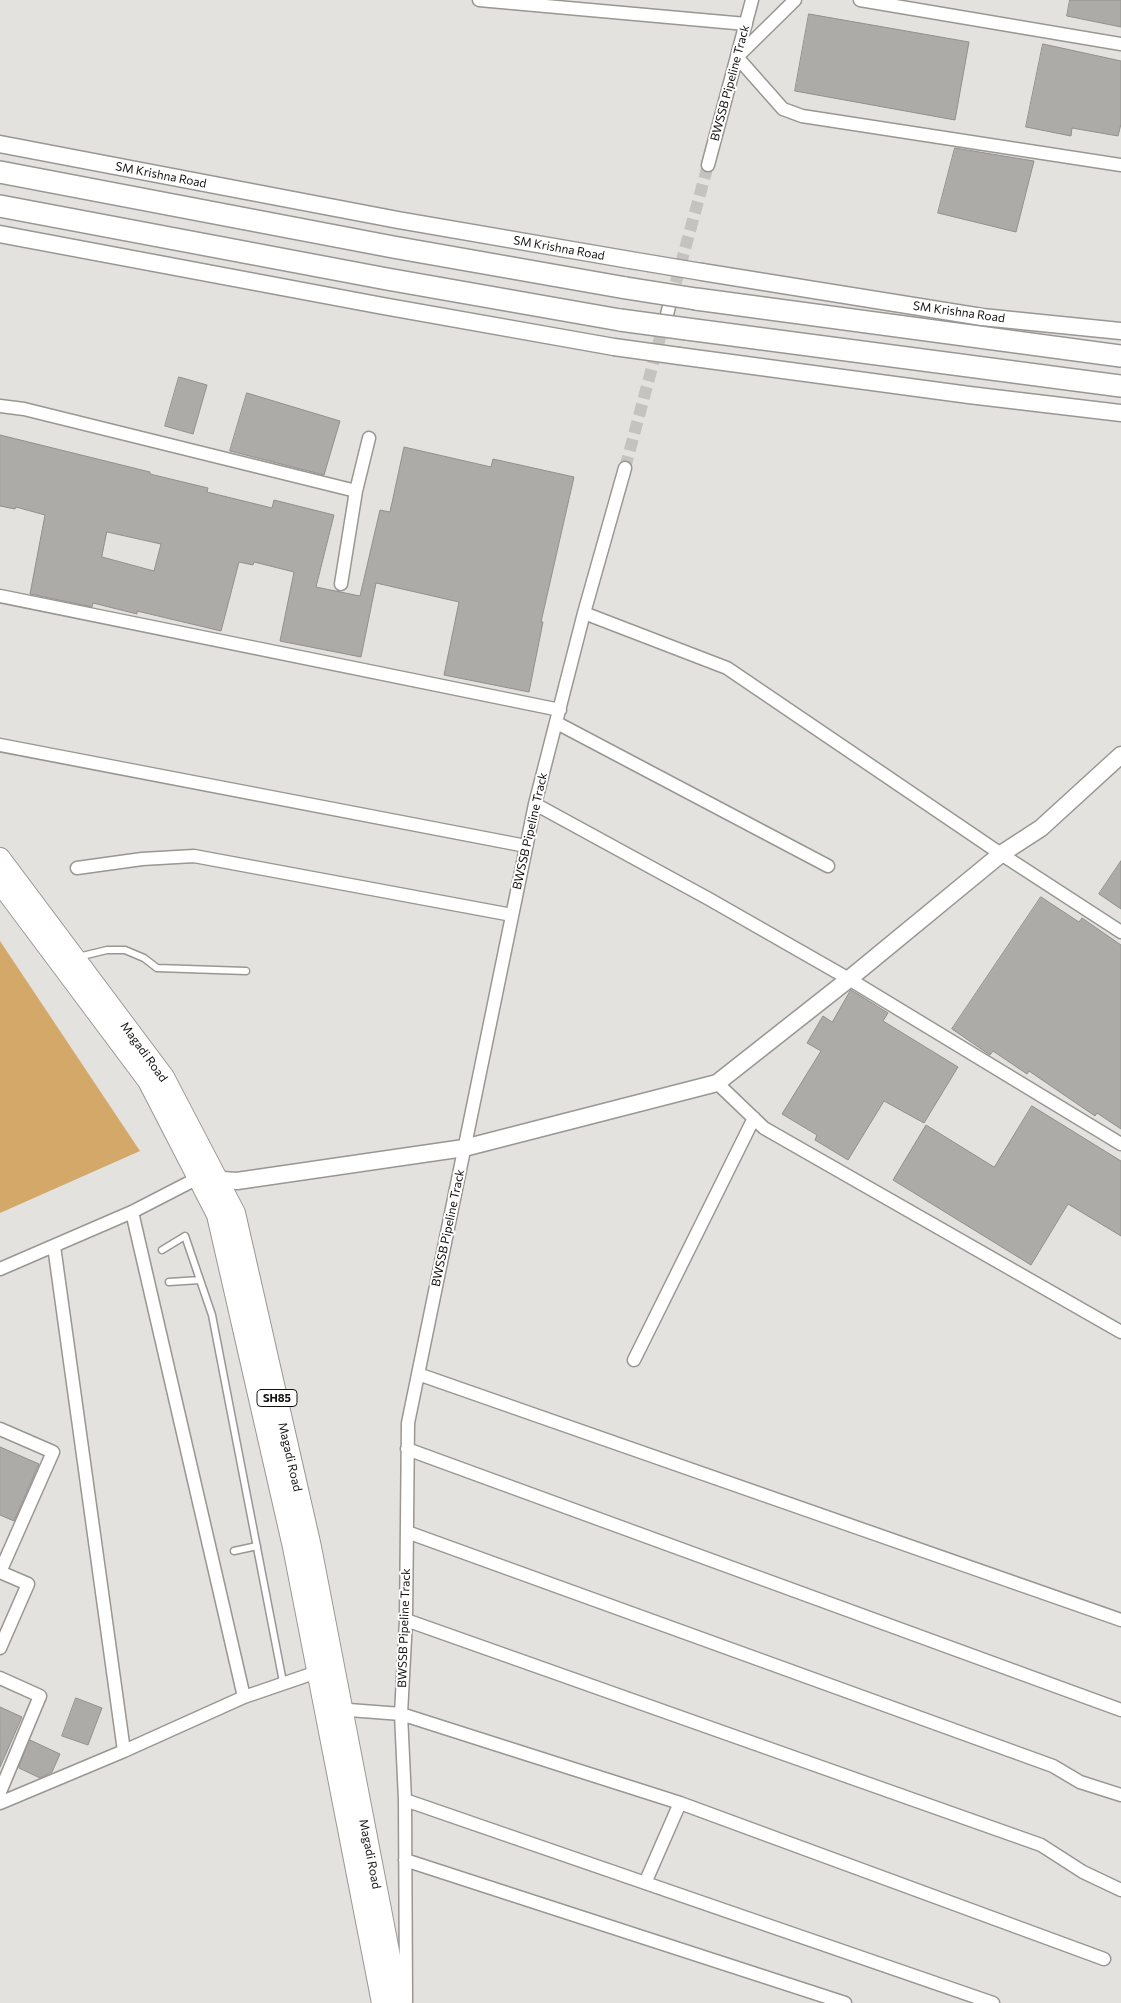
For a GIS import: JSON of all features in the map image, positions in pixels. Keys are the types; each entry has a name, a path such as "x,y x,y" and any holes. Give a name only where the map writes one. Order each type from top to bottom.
{"highway":[{"name":"SM Krishna Road","path":"0,172 384,245 626,288 976,338 1121,356"},
{"path":"0,206 387,279 620,320 1121,386"}],"main road":[{"name":"Magadi Road","path":"0,858 164,1077 207,1178 294,1547 325,1669 399,2003"},
{"name":"Magadi Road","path":"0,883 148,1081 207,1178"},
{"name":"Magadi Road","path":"333,1709 382,2003"}],"street":[{"path":"479,0 746,24"},
{"name":"BWSSB Pipeline Track","path":"708,165 752,0"},
{"path":"795,0 737,57 783,108 802,116 1121,164"},
{"path":"860,0 1121,44"},
{"name":"SM Krishna Road","path":"0,144 398,220 630,260 982,317 1121,331"},
{"path":"0,234 373,305 614,346 1121,414"},
{"path":"664,326 672,295"},
{"path":"0,406 24,409 356,491"},
{"path":"340,584 356,491 370,438"},
{"name":"BWSSB Pipeline Track","path":"406,2003 406,1800 401,1714 406,1620 408,1423 535,804 584,613 624,468"},
{"path":"0,596 560,710"},
{"path":"584,613 727,668 1001,854 1121,932"},
{"path":"557,723 828,866"},
{"path":"0,745 526,846"},
{"path":"0,1269 207,1178 237,1181 464,1148 717,1083 849,979 1001,854 1041,828 1121,755"},
{"path":"535,804 709,899 849,979 1121,1144"},
{"path":"77,868 142,859 194,856 512,915"},
{"path":"717,1083 764,1128 1121,1332"},
{"path":"634,1360 754,1118"},
{"path":"132,1212 244,1697"},
{"path":"54,1246 124,1751"},
{"path":"418,1374 1121,1620"},
{"path":"0,1430 52,1452 0,1572 28,1584 0,1648"},
{"path":"407,1449 1121,1710"},
{"path":"407,1532 1053,1766 1080,1782 1121,1795"},
{"path":"406,1620 1041,1845 1083,1872 1121,1890"},
{"path":"0,1803 124,1751 244,1697 325,1669"},
{"path":"0,1678 40,1696 0,1792"},
{"path":"333,1709 401,1714 680,1803 1104,1959"},
{"path":"406,1800 993,2003"},
{"path":"645,1883 680,1803"},
{"path":"406,1860 845,2003"}],"lane":[{"path":"74,958 107,950 125,950 144,958 157,968 246,971"},
{"path":"162,1250 185,1236 212,1315 284,1682"},
{"path":"169,1282 200,1280"},
{"path":"234,1551 257,1546"}],"shaded area":[{"path":"0,941 140,1151 0,1213"}],"building":[{"path":"1070,0 1121,0 1121,27 1067,16"},
{"path":"809,14 969,42 955,120 795,91"},
{"path":"1043,44 1121,61 1121,124 1118,136 1072,128 1071,136 1026,127"},
{"path":"955,148 1034,161 1016,232 938,213"},
{"path":"179,377 207,385 193,434 165,426"},
{"path":"247,393 340,421 324,475 230,451"},
{"path":"0,435 150,472 150,474 208,488 207,492 272,508 274,500 334,515 316,587 360,596 380,510 390,512 404,447 491,467 493,459 574,477 541,622 543,622 529,692 444,675 459,602 376,583 361,657 280,641 294,572 254,562 253,565 239,562 221,631 137,611 137,614 93,603 92,607 30,594 45,515 16,507 15,509 0,506","holes":["107,532 161,544 154,571 102,557"]},
{"path":"1121,861 1121,909 1099,894"},
{"path":"1041,897 1079,922 1082,918 1121,945 1121,1129 1097,1113 1095,1116 1029,1071 1027,1074 993,1051 990,1055 952,1029"},
{"path":"851,990 888,1013 883,1021 958,1067 924,1123 884,1101 848,1160 815,1140 817,1135 782,1114 821,1051 807,1043 823,1016 832,1022"},
{"path":"1032,1106 1121,1161 1121,1236 1068,1204 1031,1265 893,1180 926,1125 994,1167"},
{"path":"0,1447 39,1464 14,1521 0,1515"},
{"path":"76,1698 102,1708 88,1745 62,1736"},
{"path":"0,1707 22,1717 0,1767"},
{"path":"30,1740 60,1754 52,1772 40,1778 19,1768"}],"tunnel":[{"path":"671,300 708,165"},
{"path":"625,468 665,319"}]}
